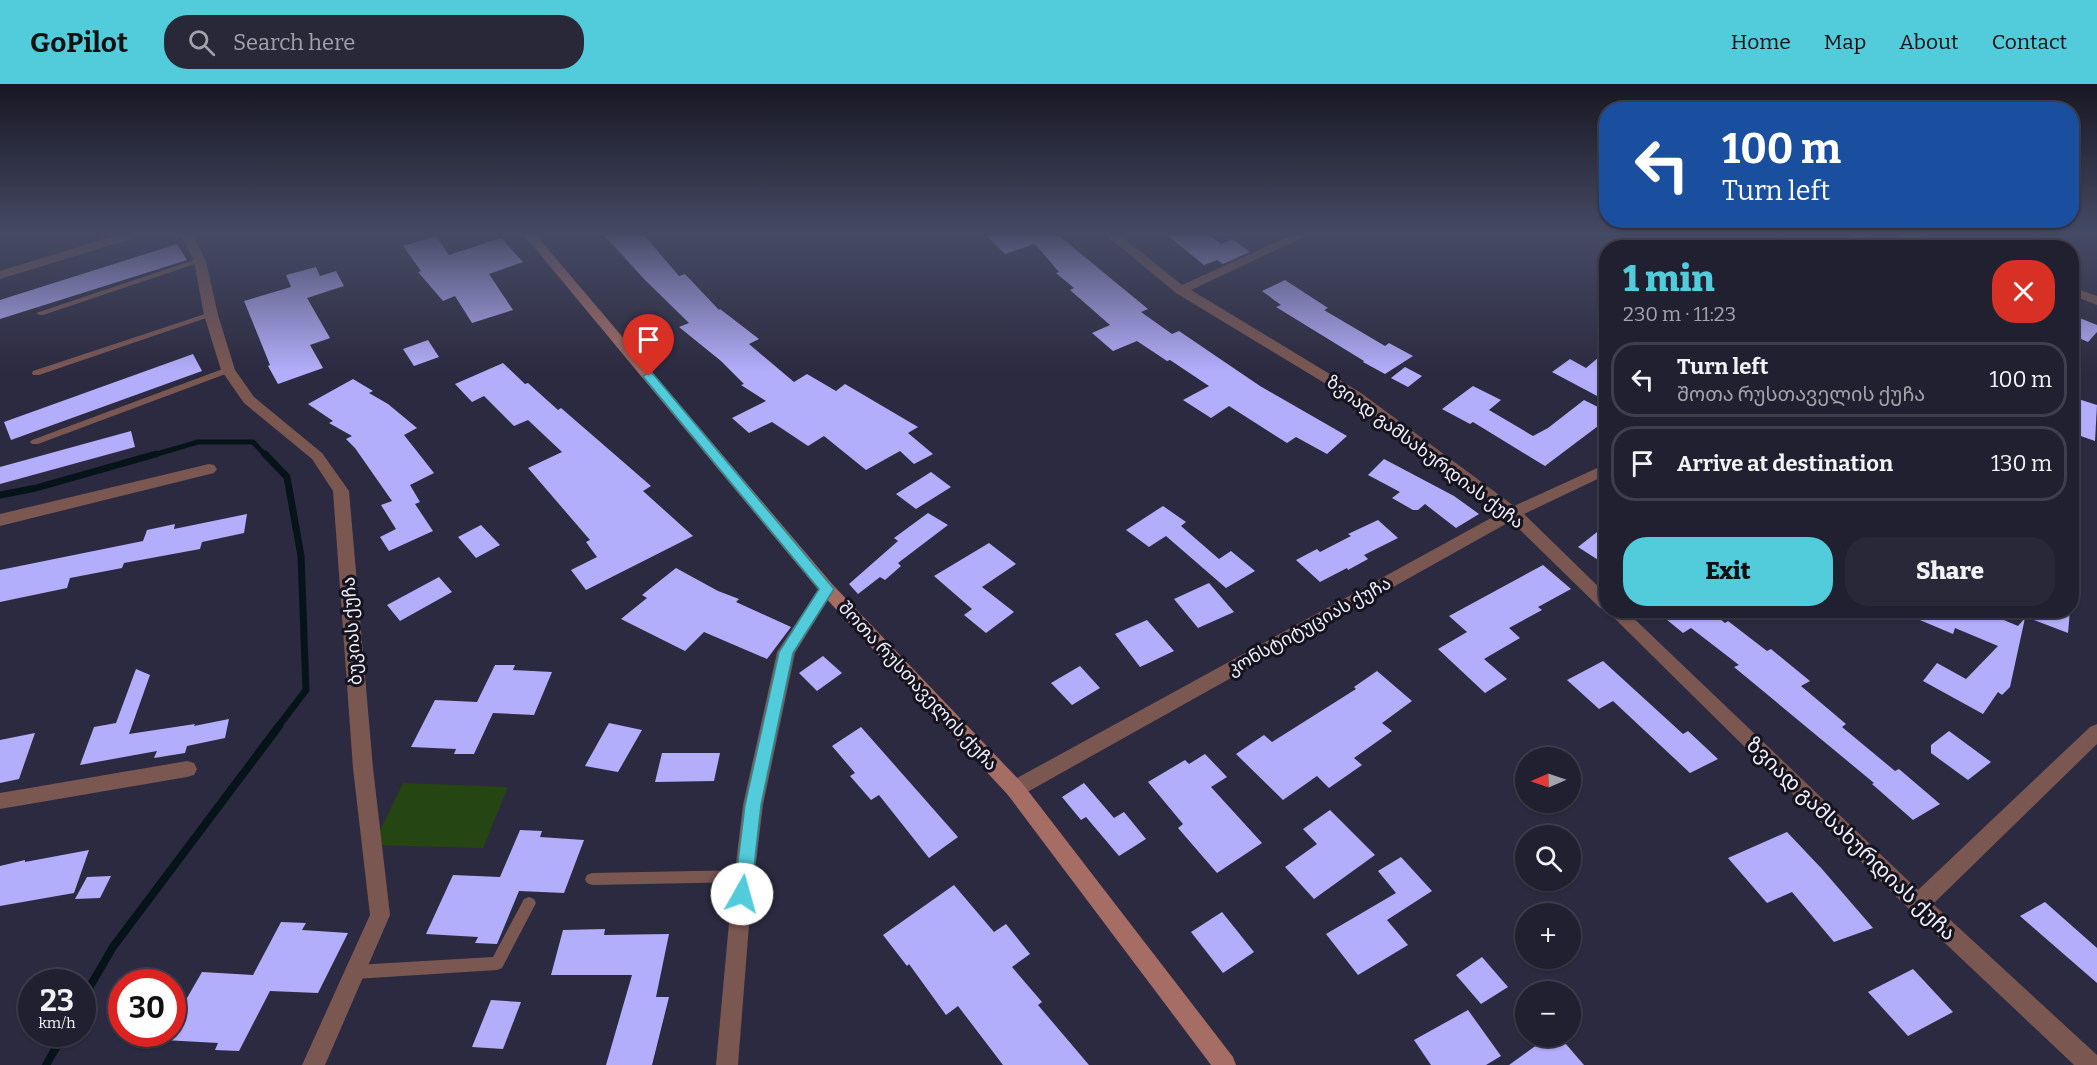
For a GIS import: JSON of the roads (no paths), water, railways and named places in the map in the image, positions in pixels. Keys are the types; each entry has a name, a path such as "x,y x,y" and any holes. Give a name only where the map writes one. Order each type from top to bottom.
{"main road":[{"name":"შოთა რუსთაველის ქუჩა","path":"568,281 827,589 1015,789 1225,1065"}],"street":[{"name":"ბუკიას ქუჩა","path":"204,281 211,315 228,369 249,400 317,456 341,491 363,768 380,915 314,1065"},
{"name":"ზვიად გამსახურდიას ქუჩა","path":"1169,281 1356,396 1513,513 1599,597"},
{"path":"1181,290 1201,281"},
{"path":"2079,294 2097,301"},
{"path":"0,520 209,469"},
{"name":"კონსტიტუციას ქუჩა","path":"1015,789 1513,513 1599,472"},
{"path":"727,1065 753,805 786,652 827,589"},
{"name":"ზვიად გამსახურდიას ქუჩა","path":"1622,618 1918,904 2091,1065"},
{"path":"1918,904 2097,732"},
{"path":"0,801 187,768"}],"lane":[{"path":"40,313 139,281"},
{"path":"36,373 211,315"},
{"path":"35,442 228,369"},
{"path":"592,879 745,876"},
{"path":"355,972 497,963 529,903"}],"waterway":[{"path":"150,456 198,442 253,442 266,456"},
{"path":"0,495 36,488 156,454"},
{"path":"265,454 287,477 301,556 306,690 277,728"},
{"path":"96,976 113,947 279,726"},
{"path":"46,1065 56,1047"}]}
